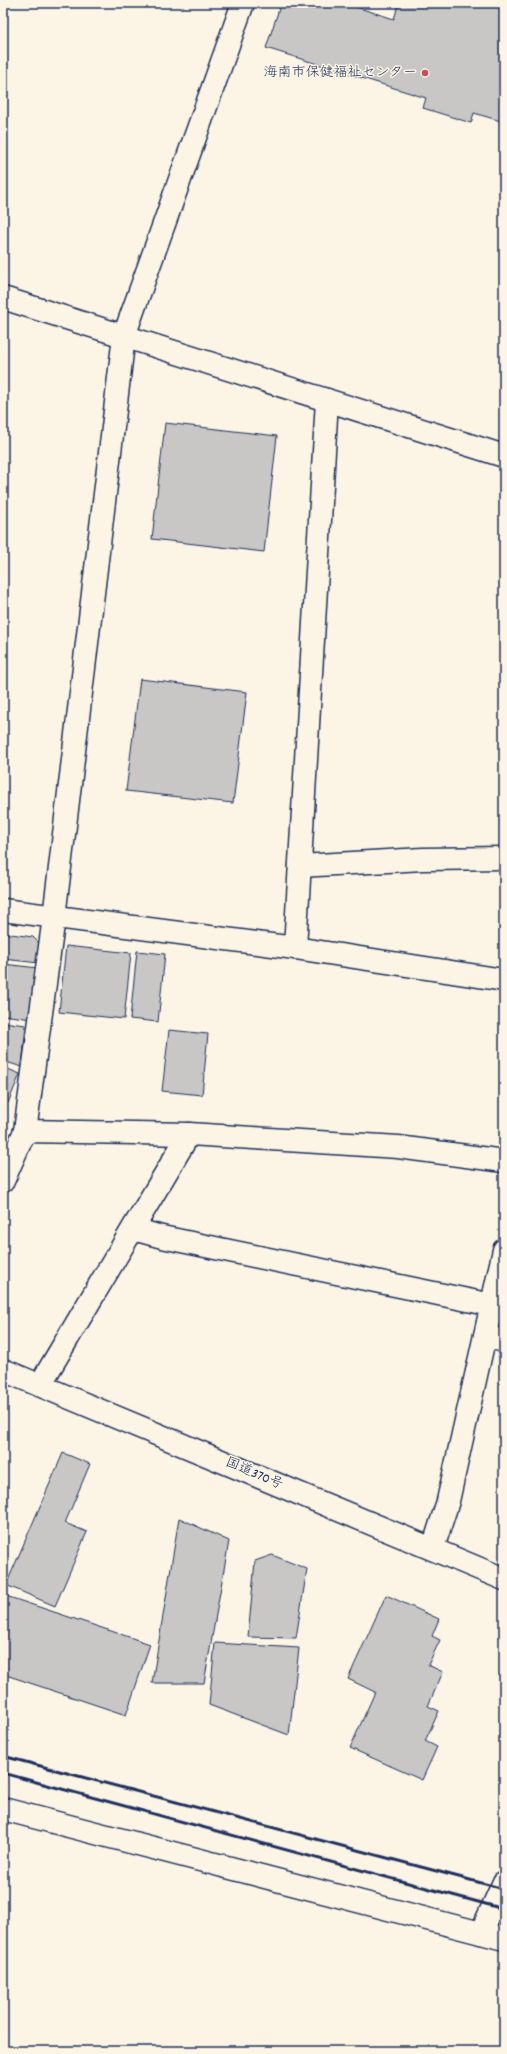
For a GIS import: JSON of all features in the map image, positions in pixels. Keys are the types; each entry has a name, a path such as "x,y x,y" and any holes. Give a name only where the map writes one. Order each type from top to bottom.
{"main road":[{"path":"3,1181 25,1131 54,917 124,336 242,3"},
{"path":"3,298 504,456"},
{"path":"295,948 327,400"},
{"path":"300,866 423,859 504,858"},
{"path":"3,910 295,948 504,980"},
{"path":"25,1131 189,1134 398,1148 504,1161"},
{"path":"40,1385 189,1134"},
{"path":"133,1229 162,1237 492,1305"},
{"path":"433,1548 495,1338 492,1305 504,1250"},
{"name":"国道370号","path":"3,1370 433,1548 504,1579"},
{"path":"3,1809 504,1939"},
{"path":"481,1933 504,1882"}],"building":[{"name":"海南市保健福祉センター","path":"281,3 343,3 394,19 399,3 504,3 504,122 474,113 471,123 423,108 426,98 266,48"},
{"path":"165,423 277,436 264,552 152,539"},
{"path":"140,679 247,692 233,803 126,791"},
{"path":"3,933 33,937 41,945 39,963 3,959"},
{"path":"66,946 131,953 124,1019 59,1012"},
{"path":"137,951 165,954 158,1022 130,1019"},
{"path":"3,964 38,968 32,1019 3,1015"},
{"path":"3,1022 26,1025 22,1067 3,1061"},
{"path":"169,1030 208,1034 202,1095 162,1091"},
{"path":"3,1067 20,1074 8,1103 3,1101"},
{"path":"63,1453 90,1464 65,1523 87,1532 55,1606 6,1585"},
{"path":"179,1518 229,1541 204,1683 152,1683"},
{"path":"272,1555 307,1569 296,1638 248,1637 255,1561"},
{"path":"3,1595 150,1644 126,1715 3,1674"},
{"path":"386,1595 439,1619 432,1636 440,1640 428,1665 443,1672 428,1706 439,1711 425,1741 437,1747 422,1780 350,1748 375,1692 348,1679"},
{"path":"215,1643 299,1648 289,1735 209,1705"}],"railway":[{"path":"3,1756 504,1889"},
{"path":"3,1773 504,1909"}],"place":[{"name":"海南市保健福祉センター","path":"425,73"}]}
